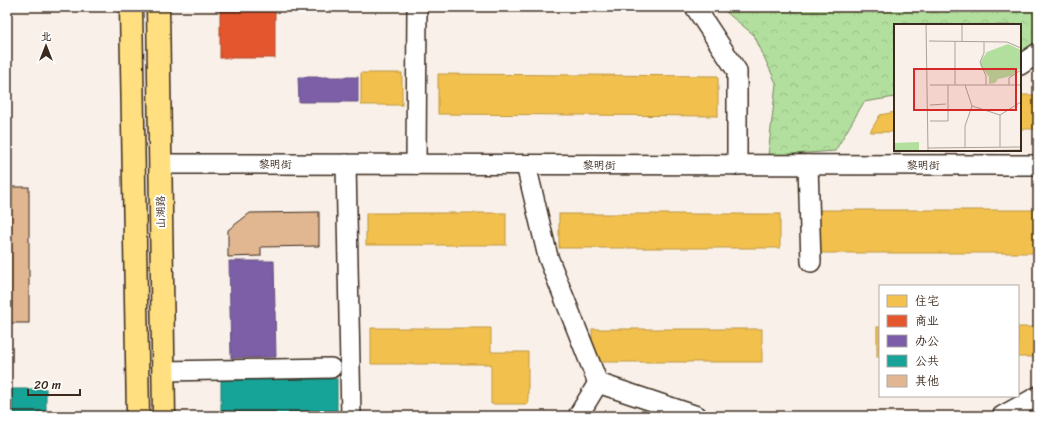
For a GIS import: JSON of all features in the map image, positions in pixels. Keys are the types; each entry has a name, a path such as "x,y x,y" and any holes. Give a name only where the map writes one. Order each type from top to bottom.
{"main road":[{"path":"131,7 138,416"},
{"name":"山湖路","path":"158,7 164,416"}],"street":[{"path":"416,164 417,7"},
{"path":"695,7 737,71 737,165"},
{"path":"1021,64 1038,53"},
{"name":"黎明街","path":"160,164 808,165 974,157 1038,166"},
{"path":"346,164 351,416"},
{"path":"526,165 548,257 598,382 697,416"},
{"path":"808,165 811,262"},
{"path":"164,371 331,368"},
{"path":"578,416 598,382"},
{"path":"1002,416 1038,396"}],"green space":[{"path":"720,7 1038,7 1038,45 1021,54 1021,24 894,24 894,97 864,102 835,151 768,156 776,83 754,35"}],"building: 住宅":[{"path":"361,73 402,73 402,105 361,105"},
{"path":"438,74 718,76 718,116 438,114"},
{"path":"1021,95 1038,95 1038,129 1021,129"},
{"path":"894,112 894,132 870,132 880,115"},
{"path":"818,210 1038,210 1038,253 818,253"},
{"path":"366,213 506,213 506,245 366,245"},
{"path":"559,214 780,214 780,248 559,248"},
{"path":"877,327 879,327 879,357 877,357"},
{"path":"1019,327 1038,327 1038,357 1019,357"},
{"path":"371,328 491,328 491,352 528,352 528,404 491,404 491,364 371,364"},
{"path":"592,329 762,329 762,362 592,362"}],"building: 商业":[{"path":"220,7 275,7 275,58 220,58"}],"building: 办公":[{"path":"298,77 358,77 358,102 299,102"},
{"path":"229,261 274,261 276,357 231,358"}],"building: 公共":[{"path":"221,379 337,379 337,416 221,416"},
{"path":"7,389 46,389 46,416 7,416"}],"building: 其他":[{"path":"7,187 29,187 29,323 7,323"},
{"path":"319,212 319,246 261,247 261,256 228,257 228,230 250,213"}]}
